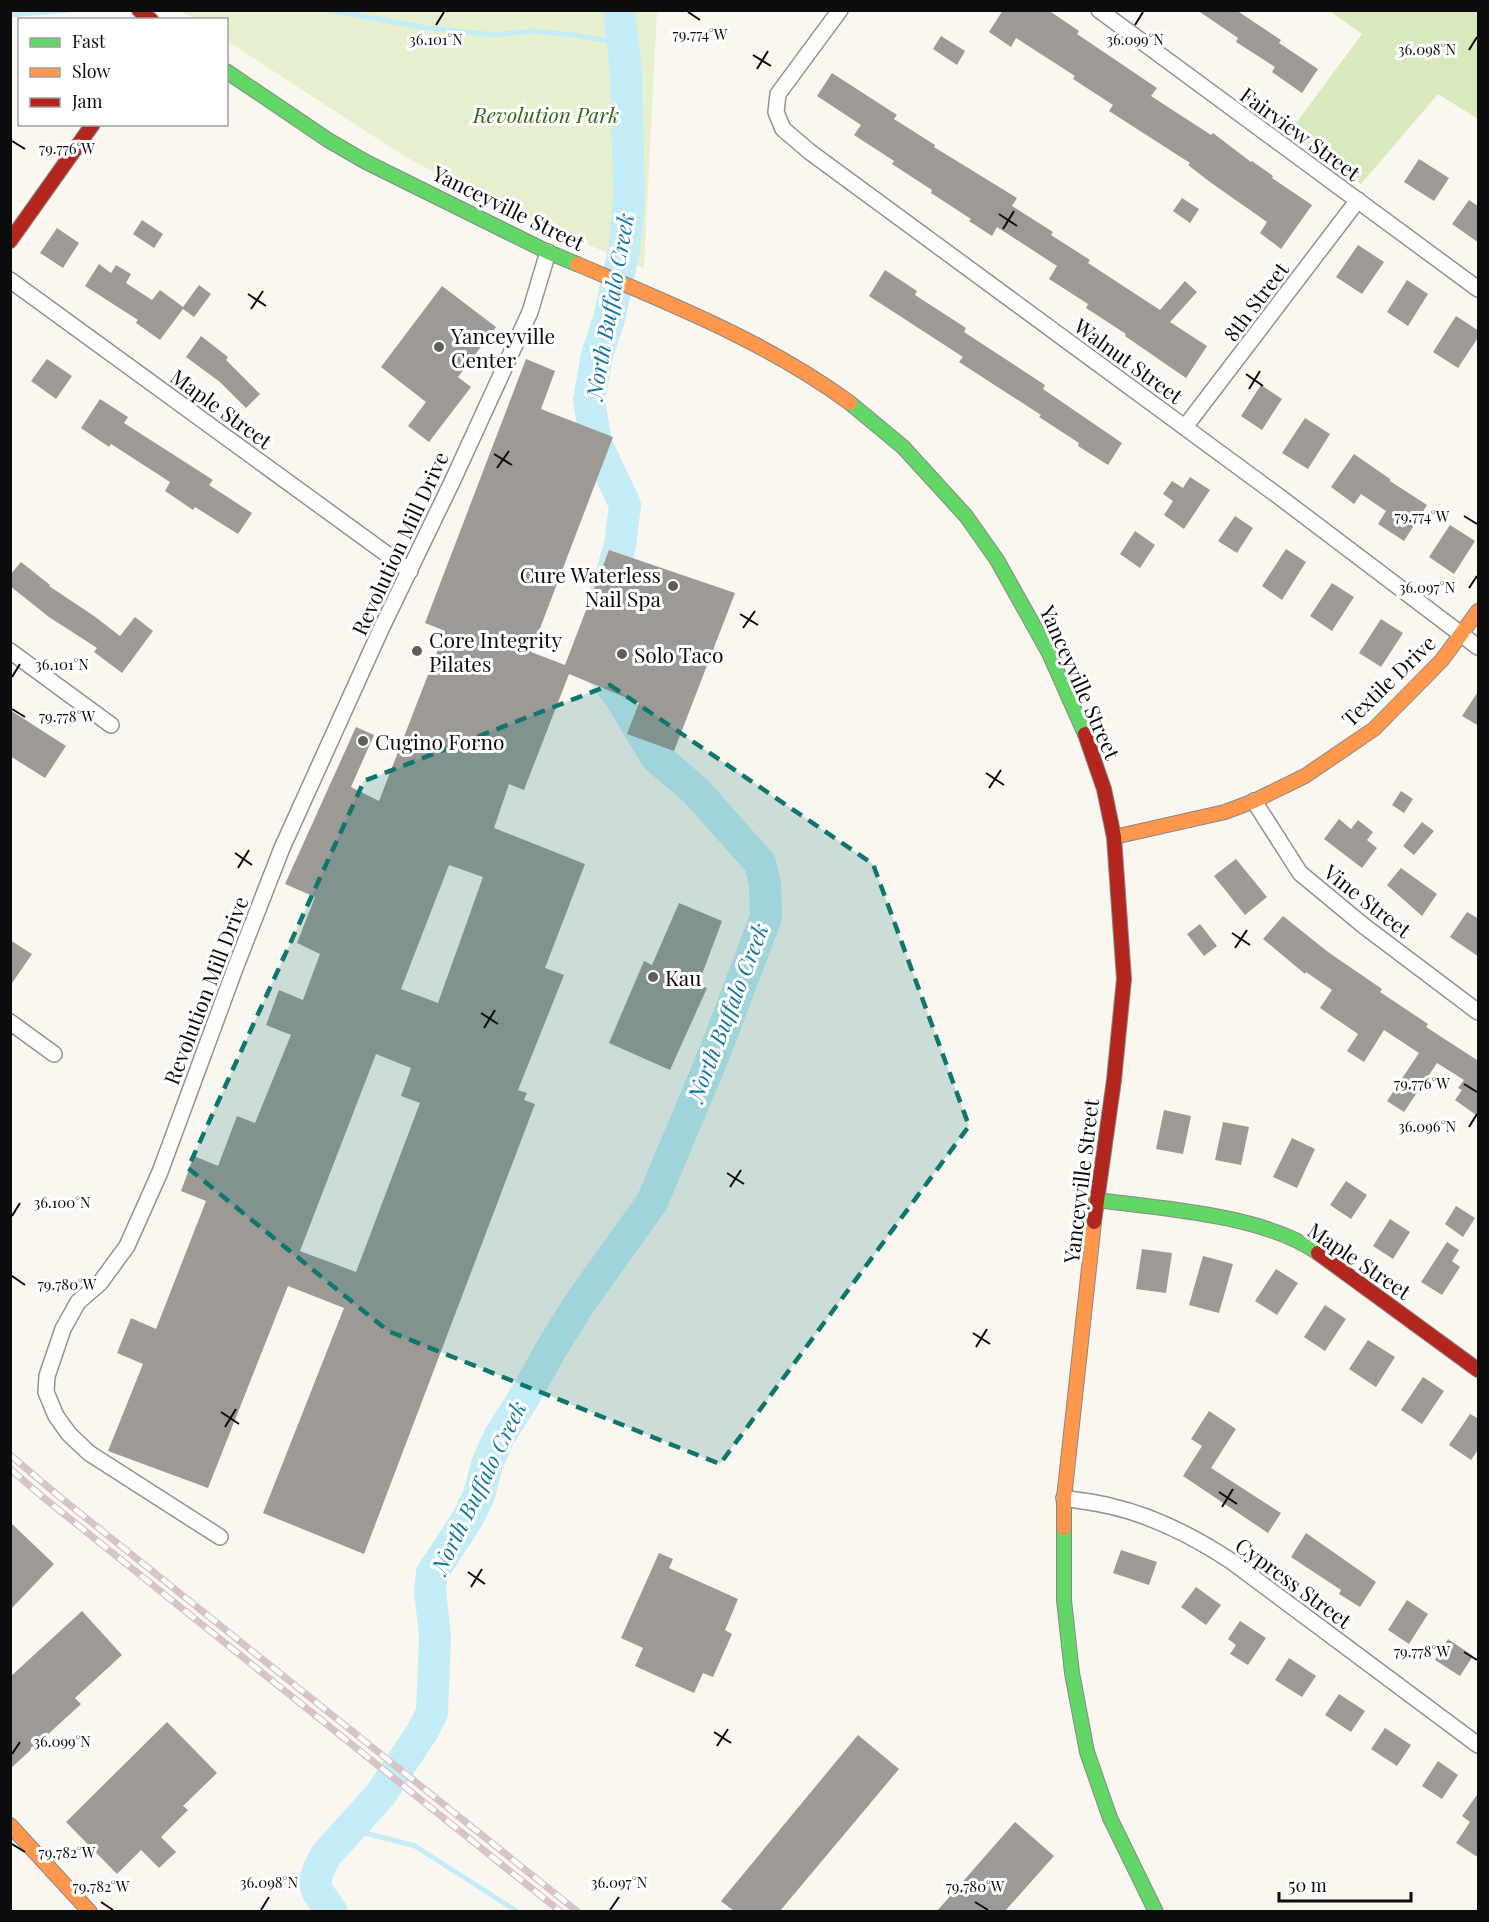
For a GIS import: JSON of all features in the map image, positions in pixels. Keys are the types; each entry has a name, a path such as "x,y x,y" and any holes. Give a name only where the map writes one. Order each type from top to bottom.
{"main road":[{"name":"Yanceyville Street","path":"228,72 328,140 366,162 548,252 664,300 731,331 832,390 870,418 903,447 966,516 997,560 1026,608 1081,722 1104,789 1114,837 1124,979 1114,1080 1096,1200 1064,1498 1064,1600 1071,1673 1088,1752 1110,1818 1156,1911"},
{"path":"10,242 92,126"},
{"name":"Textile Drive","path":"1114,837 1225,812 1254,801 1305,776 1374,729 1442,660 1479,611"},
{"name":"Maple Street","path":"1096,1200 1185,1211 1256,1225 1307,1245 1479,1370"},
{"path":"10,1825 90,1911"}],"street":[{"name":"Walnut Street","path":"840,10 778,94 776,112 783,129 810,152 1185,427 1479,647"},
{"name":"Fairview Street","path":"1099,10 1479,289"},
{"name":"8th Street","path":"1185,427 1358,200"},
{"name":"Revolution Mill Drive","path":"220,1537 89,1453 69,1434 56,1416 46,1392 47,1376 63,1329 78,1302 100,1283 127,1246 160,1172 282,848 530,312 548,252"},
{"name":"Maple Street","path":"10,280 410,571"},
{"path":"10,651 111,726"},
{"name":"Vine Street","path":"1254,801 1300,873 1364,926 1479,1012"},
{"path":"10,1022 54,1054"},
{"name":"Cypress Street","path":"1064,1498 1109,1505 1166,1524 1200,1541 1231,1561 1479,1745"}],"highlighted area":[{"path":"610,685 873,864 969,1126 720,1464 388,1331 188,1168 364,781"}],"green space":[{"name":"Revolution Park","path":"181,11 657,11 644,268 502,209 404,156 228,42 228,18 193,18"},
{"path":"1330,11 1478,11 1478,119 1438,94 1361,184 1291,130 1362,34"}],"building":[{"path":"1003,10 1048,10 1079,31 1077,34 1157,88 1151,96 1211,135 1213,133 1312,205 1281,249 1260,233 1267,222 1210,182 1188,165 1190,163 1109,111 1113,105 1073,79 1075,76 1016,38 1011,47 989,32"},
{"path":"1197,10 1236,10 1281,40 1279,43 1318,69 1302,93 1272,72 1275,67 1236,42 1238,38"},
{"path":"941,36 965,51 957,65 933,49"},
{"path":"832,73 897,115 894,119 935,145 934,147 1017,198 1012,206 1053,232 1051,235 1090,260 1088,263 1160,310 1185,281 1197,292 1170,322 1207,346 1186,378 1086,308 1088,304 1049,279 1057,266 997,227 992,236 931,193 932,190 892,164 894,161 854,135 861,125 817,96"},
{"path":"1419,159 1449,178 1434,201 1404,182"},
{"path":"1182,198 1199,209 1190,223 1173,211"},
{"path":"1469,200 1479,207 1479,243 1452,224"},
{"path":"142,220 163,234 154,248 133,234"},
{"path":"57,228 79,243 63,268 40,253"},
{"path":"1358,245 1384,262 1362,294 1336,277"},
{"path":"99,264 111,273 116,265 131,274 126,283 152,300 160,290 183,307 199,285 211,294 194,317 183,309 160,340 136,323 138,320 85,286"},
{"path":"885,270 917,291 915,295 966,328 964,332 1045,385 1043,389 1122,443 1108,465 1039,417 1041,415 959,362 963,357 869,296"},
{"path":"1407,280 1428,294 1408,326 1387,312"},
{"name":"Yanceyville Center","path":"442,286 496,327 458,377 471,387 429,442 408,426 426,402 381,367"},
{"path":"1456,316 1479,331 1479,336 1458,368 1433,352"},
{"path":"201,336 228,357 226,360 260,394 246,408 220,382 186,357"},
{"path":"47,359 72,376 56,399 31,381"},
{"path":"526,359 555,371 541,409 613,437 531,652 565,665 609,550 735,593 674,751 627,734 639,703 569,674 524,790 509,784 494,828 585,864 545,968 564,975 518,1090 527,1093 524,1100 535,1104 364,1554 263,1513 344,1308 288,1286 208,1488 108,1451 143,1364 117,1353 131,1318 156,1329 206,1201 181,1191 194,1156 218,1166 237,1116 255,1123 291,1035 266,1025 279,990 303,1000 320,954 297,943 315,897 285,884 356,727 374,735 351,787 379,801 445,631 425,623","holes":["449,865 483,877 438,1003 401,989","376,1054 411,1068 401,1096 420,1103 356,1272 300,1251"]},
{"path":"1261,385 1282,399 1262,430 1241,416"},
{"path":"100,399 128,417 124,423 213,480 209,485 252,513 238,534 195,507 193,510 165,491 170,482 111,444 109,447 81,428"},
{"path":"1305,418 1330,434 1308,469 1282,453"},
{"path":"1354,454 1427,505 1404,541 1378,524 1386,511 1361,494 1354,504 1331,487"},
{"path":"1190,477 1210,490 1184,529 1164,515 1173,501 1163,494 1172,481 1183,488"},
{"path":"1235,516 1253,528 1237,553 1218,541"},
{"path":"1450,525 1475,541 1454,574 1429,557"},
{"path":"1135,531 1155,545 1140,568 1120,554"},
{"path":"1286,549 1306,562 1282,600 1262,586"},
{"path":"21,562 49,586 120,636 135,617 153,631 122,673 94,652 97,648 49,617 10,586 10,575"},
{"path":"1332,583 1354,597 1332,631 1310,616"},
{"path":"1381,619 1403,633 1381,667 1359,653"},
{"path":"1479,690 1479,726 1462,716"},
{"path":"10,710 66,746 45,778 10,756"},
{"path":"1401,791 1413,799 1404,813 1392,805"},
{"path":"1339,819 1351,829 1358,820 1373,832 1367,840 1377,848 1362,868 1324,839"},
{"path":"1422,822 1434,831 1414,855 1403,846"},
{"path":"1236,859 1267,897 1245,915 1214,876"},
{"path":"1401,868 1437,894 1422,916 1387,885"},
{"path":"679,903 722,921 698,985 707,988 670,1070 609,1043 644,961 652,965"},
{"path":"1467,912 1479,919 1479,957 1450,937"},
{"path":"1283,916 1328,952 1382,989 1380,992 1428,1024 1426,1027 1477,1060 1479,1058 1479,1117 1455,1100 1462,1090 1458,1088 1464,1080 1437,1063 1404,1112 1387,1101 1419,1053 1384,1030 1364,1062 1347,1051 1358,1034 1320,1008 1332,990 1306,972 1305,974 1263,939"},
{"path":"1200,924 1217,946 1204,956 1187,934"},
{"path":"10,940 32,954 10,986"},
{"path":"1164,1110 1191,1116 1183,1154 1156,1149"},
{"path":"1223,1122 1249,1127 1241,1165 1215,1160"},
{"path":"1292,1138 1315,1149 1297,1188 1273,1177"},
{"path":"1346,1181 1367,1195 1351,1219 1330,1205"},
{"path":"1456,1206 1475,1218 1463,1237 1445,1224"},
{"path":"1390,1219 1410,1232 1393,1259 1373,1246"},
{"path":"1447,1242 1459,1250 1452,1261 1460,1267 1442,1295 1421,1282"},
{"path":"1142,1249 1172,1253 1166,1293 1136,1289"},
{"path":"1203,1256 1233,1264 1219,1313 1189,1305"},
{"path":"1276,1269 1298,1283 1277,1315 1255,1301"},
{"path":"1325,1305 1346,1319 1325,1351 1304,1337"},
{"path":"1368,1340 1395,1357 1376,1387 1349,1369"},
{"path":"1423,1377 1444,1391 1422,1424 1401,1410"},
{"path":"1209,1411 1236,1429 1211,1468 1281,1513 1268,1533 1183,1476 1202,1446 1191,1439"},
{"path":"1470,1414 1479,1419 1479,1448 1471,1460 1449,1445"},
{"path":"10,1522 54,1564 10,1610"},
{"path":"1306,1533 1376,1582 1360,1607 1339,1594 1341,1590 1291,1557"},
{"path":"1121,1550 1157,1562 1149,1585 1113,1573"},
{"path":"659,1553 673,1559 669,1568 738,1599 725,1630 732,1634 713,1677 703,1673 694,1693 635,1666 643,1648 621,1638"},
{"path":"1196,1587 1221,1605 1206,1625 1181,1607"},
{"path":"1407,1600 1428,1614 1409,1644 1388,1630"},
{"path":"82,1611 122,1655 75,1698 81,1704 10,1769 10,1677"},
{"path":"1240,1621 1266,1638 1248,1665 1230,1654 1236,1645 1228,1639"},
{"path":"1448,1639 1473,1656 1460,1676 1435,1660"},
{"path":"1289,1658 1316,1676 1302,1697 1275,1680"},
{"path":"1339,1694 1365,1711 1351,1732 1325,1715"},
{"path":"167,1722 217,1773 183,1806 188,1810 161,1837 176,1852 159,1868 141,1850 117,1874 66,1822"},
{"path":"1385,1728 1411,1745 1397,1766 1371,1749"},
{"path":"858,1735 899,1769 780,1911 734,1911 721,1901"},
{"path":"1438,1761 1458,1775 1442,1799 1422,1786"},
{"path":"1479,1792 1479,1858 1456,1843 1470,1822 1462,1816"},
{"path":"1015,1822 1054,1856 1005,1911 937,1911"}],"waterway":[{"path":"10,15 70,10"},
{"path":"328,10 428,28 495,35 532,31 623,43"},
{"name":"North Buffalo Creek","path":"605,594 620,546 625,505 596,443 589,400 597,355 609,319 624,250 627,225 629,193 626,72 619,10"},
{"name":"North Buffalo Creek","path":"332,1912 317,1891 315,1880 326,1855 381,1794 432,1713 435,1636 430,1590 432,1573 468,1518 479,1495 487,1464 499,1437 579,1304 652,1202 715,1052 766,917 765,884 760,863 696,791 656,757 620,697 593,660"},
{"path":"350,1829 415,1846 518,1912"}],"railway":[{"path":"10,1455 578,1912"},
{"path":"10,1469 561,1912"}],"traffic: fast":[{"path":"228,72 328,140 366,162 548,252 577,264"},
{"path":"850,403 903,447 966,516 997,560 1049,653 1085,734"},
{"path":"1096,1200 1180,1210 1241,1222 1296,1240 1318,1253"},
{"path":"1064,1528 1064,1600 1072,1673 1087,1752 1110,1818 1156,1912"}],"traffic: slow":[{"path":"577,264 683,309 752,343 786,361 850,403"},
{"path":"1114,837 1225,812 1254,801 1305,776 1374,729 1442,660 1478,611"},
{"path":"1064,1528 1064,1498 1094,1222"},
{"path":"10,1825 90,1912"}],"traffic: jam":[{"path":"139,10 149,18"},
{"path":"10,241 92,126"},
{"path":"1085,734 1104,789 1114,837 1124,979 1114,1080 1094,1222"},
{"path":"1318,1253 1478,1370"}],"place":[{"name":"Yanceyville Center","path":"439,347"},
{"name":"Cure Waterless Nail Spa","path":"673,586"},
{"name":"Core Integrity Pilates","path":"417,651"},
{"name":"Solo Taco","path":"622,654"},
{"name":"Cugino Forno","path":"363,741"},
{"name":"Kau","path":"653,977"}]}
